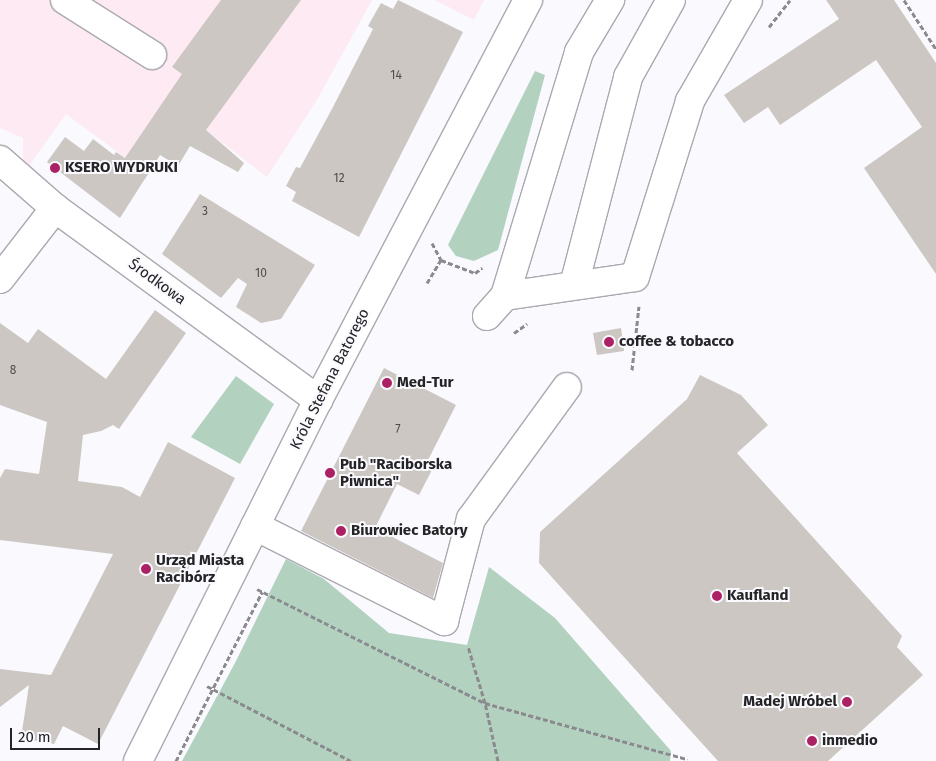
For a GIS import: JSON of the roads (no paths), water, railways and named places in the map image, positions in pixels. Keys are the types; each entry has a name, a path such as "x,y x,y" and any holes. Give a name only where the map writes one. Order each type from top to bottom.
{"street":[{"path":"65,0 152,55"},
{"name":"Króla Stefana Batorego","path":"138,761 318,400 528,0"},
{"path":"487,316 505,296 579,52 610,0"},
{"path":"574,285 628,77 671,0"},
{"path":"505,296 635,277 690,101 748,0"},
{"name":"Środkowa","path":"0,160 55,208 318,400"},
{"path":"0,279 55,208"},
{"path":"255,526 444,621 470,519 567,388"}],"place":[{"name":"KSERO WYDRUKI","path":"55,168"},
{"name":"coffee & tobacco","path":"609,342"},
{"name":"Med-Tur","path":"387,383"},
{"name":"Pub \"Raciborska Piwnica\"","path":"330,473"},
{"name":"Biurowiec Batory","path":"341,531"},
{"name":"Urząd Miasta Racibórz","path":"146,569"},
{"name":"Kaufland","path":"717,596"},
{"name":"Madej Wróbel","path":"847,702"},
{"name":"inmedio","path":"812,741"}]}
